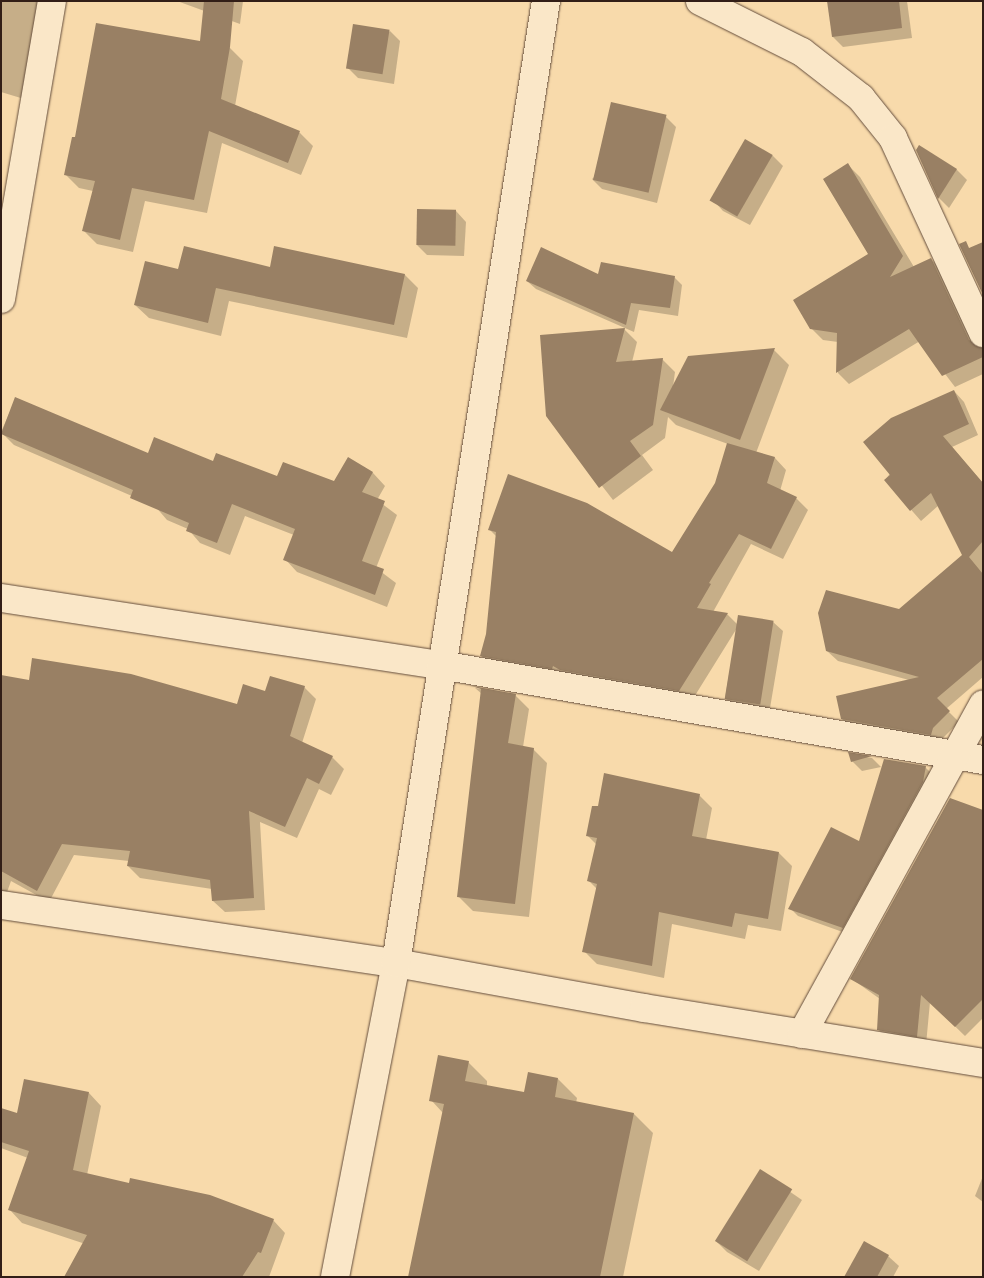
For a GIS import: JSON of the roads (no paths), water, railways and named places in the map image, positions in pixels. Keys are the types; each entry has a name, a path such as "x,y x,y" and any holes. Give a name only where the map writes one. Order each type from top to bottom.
{"street":[{"path":"1,299 52,1"},
{"path":"335,1277 396,962 546,1"},
{"path":"700,1 802,52 861,98 893,138 983,334"},
{"path":"1,598 441,665 983,760"},
{"path":"802,1034 983,705"},
{"path":"1,905 396,962 802,1034 983,1063"}]}
